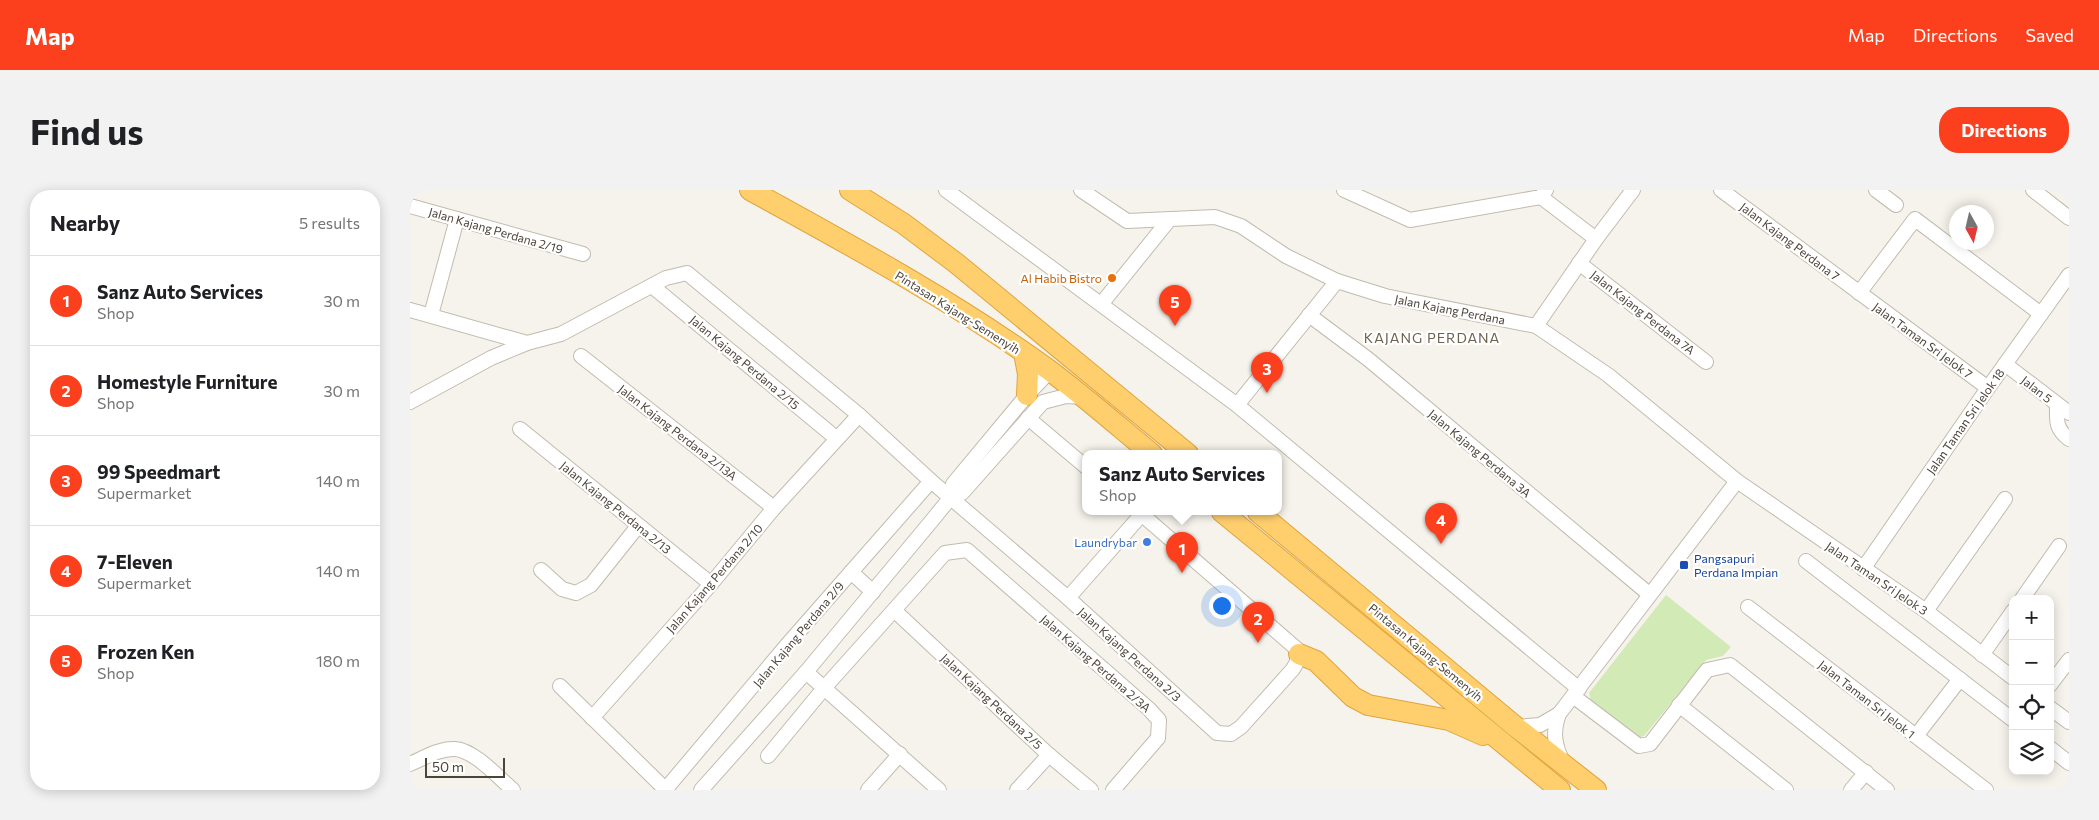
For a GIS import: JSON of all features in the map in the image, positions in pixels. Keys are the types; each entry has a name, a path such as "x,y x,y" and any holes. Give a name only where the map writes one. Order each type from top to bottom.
{"highway":[{"name":"Pintasan Kajang-Semenyih","path":"750,190 928,291 1024,352 1083,397 1147,450"},
{"path":"783,190 785,202 792,213"},
{"path":"850,190 904,224 956,263 1183,450"},
{"path":"1024,352 1028,374 1027,395"},
{"name":"Pintasan Kajang-Semenyih","path":"1226,515 1560,790"},
{"name":"Pintasan Kajang-Semenyih","path":"1262,515 1516,727 1596,790"},
{"path":"1299,654 1316,661 1353,696 1368,705 1450,720 1501,742"}],"street":[{"path":"946,190 1102,303 1237,405 1639,746 1650,744 1707,670 1730,665 1887,790"},
{"name":"Jalan Kajang Perdana","path":"1081,190 1127,221 1215,217 1241,226 1286,256 1337,281 1385,296 1536,326 1608,375 1737,482"},
{"path":"1344,190 1410,220 1544,194 1596,239"},
{"path":"1536,326 1596,239 1633,190"},
{"name":"Jalan Kajang Perdana 7","path":"1721,190 1859,293"},
{"path":"1876,190 1896,205"},
{"path":"2033,190 2069,218"},
{"name":"Jalan Kajang Perdana 2/19","path":"410,206 583,254"},
{"path":"431,315 456,219"},
{"path":"1102,303 1169,220"},
{"path":"1859,293 1915,220 2041,314"},
{"name":"Jalan Kajang Perdana 7A","path":"1579,263 1706,362"},
{"name":"Jalan Kajang Perdana 2/3","path":"652,286 666,278 686,273 859,415 931,481 951,496 1068,598 1217,733 1231,734 1241,727 1293,669 1299,654"},
{"name":"Jalan Taman Sri Jelok 18","path":"1863,569 2069,274"},
{"path":"1237,405 1337,281"},
{"path":"410,402 491,358 527,343 561,334 652,286"},
{"name":"Jalan Kajang Perdana 2/15","path":"652,286 836,438"},
{"name":"Jalan Taman Sri Jelok 7","path":"1859,293 1988,388"},
{"path":"410,310 527,343"},
{"name":"Jalan Kajang Perdana 3A","path":"1309,315 1374,364 1649,594"},
{"name":"Jalan Kajang Perdana 2/13A","path":"581,356 774,508"},
{"name":"Jalan 5","path":"2006,364 2069,413"},
{"path":"701,790 806,672 873,592 951,496 953,484 1027,395 1050,371"},
{"path":"951,496 962,493 1043,402 1066,396 1083,397"},
{"path":"2057,404 2057,424 2060,432 2069,439"},
{"name":"Jalan Kajang Perdana 2/10","path":"592,718 711,584 774,508 859,415"},
{"path":"1028,418 1082,464"},
{"name":"Jalan Kajang Perdana 2/13","path":"520,429 711,584"},
{"name":"Jalan Kajang Perdana 2/9","path":"666,790 931,481"},
{"path":"1563,764 1554,738 1554,728 1559,714 1649,594 1737,482"},
{"name":"Jalan Taman Sri Jelok 3","path":"1737,482 1926,611 2009,675"},
{"path":"1926,611 2005,499"},
{"path":"1068,598 1138,515"},
{"path":"1142,515 1298,650 1299,654"},
{"path":"540,570 562,588 576,593 591,585 638,526"},
{"path":"2025,595 2059,546"},
{"name":"Jalan Kajang Perdana 2/3A","path":"895,611 945,553 967,550 1149,709 1159,720 1158,738 1113,790"},
{"path":"1806,561 2009,717"},
{"path":"851,572 873,592"},
{"name":"Jalan Taman Sri Jelok 1","path":"1748,607 1986,790"},
{"path":"768,756 825,687 895,611"},
{"name":"Jalan Kajang Perdana 2/5","path":"895,611 1090,790"},
{"path":"1982,655 2009,618"},
{"path":"2054,680 2069,660"},
{"path":"806,672 939,790"},
{"path":"1916,736 1960,679"},
{"path":"560,686 666,790"},
{"path":"1679,705 1786,790"},
{"path":"2054,711 2069,722"},
{"path":"1516,727 1540,725 1559,714"},
{"path":"410,764 431,755 456,749 470,754 513,790"},
{"path":"2054,751 2069,763"},
{"path":"868,790 900,754"},
{"path":"1017,790 1049,754"},
{"path":"1851,790 1866,772"}],"green space":[{"path":"1666,595 1731,647 1723,656 1706,660 1644,736 1635,739 1592,707 1589,693"}],"place":[{"name":"Al Habib Bistro","path":"1112,278"},
{"name":"Frozen Ken","path":"1175,326"},
{"name":"99 Speedmart","path":"1267,393"},
{"name":"Laundrybar","path":"1147,542"},
{"name":"7-Eleven","path":"1441,544"},
{"name":"Pangsapuri Perdana Impian","path":"1684,565"},
{"name":"Sanz Auto Services","path":"1182,573"},
{"name":"Homestyle Furniture","path":"1258,643"}],"district":[{"name":"KAJANG PERDANA","path":"1432,337"}]}
